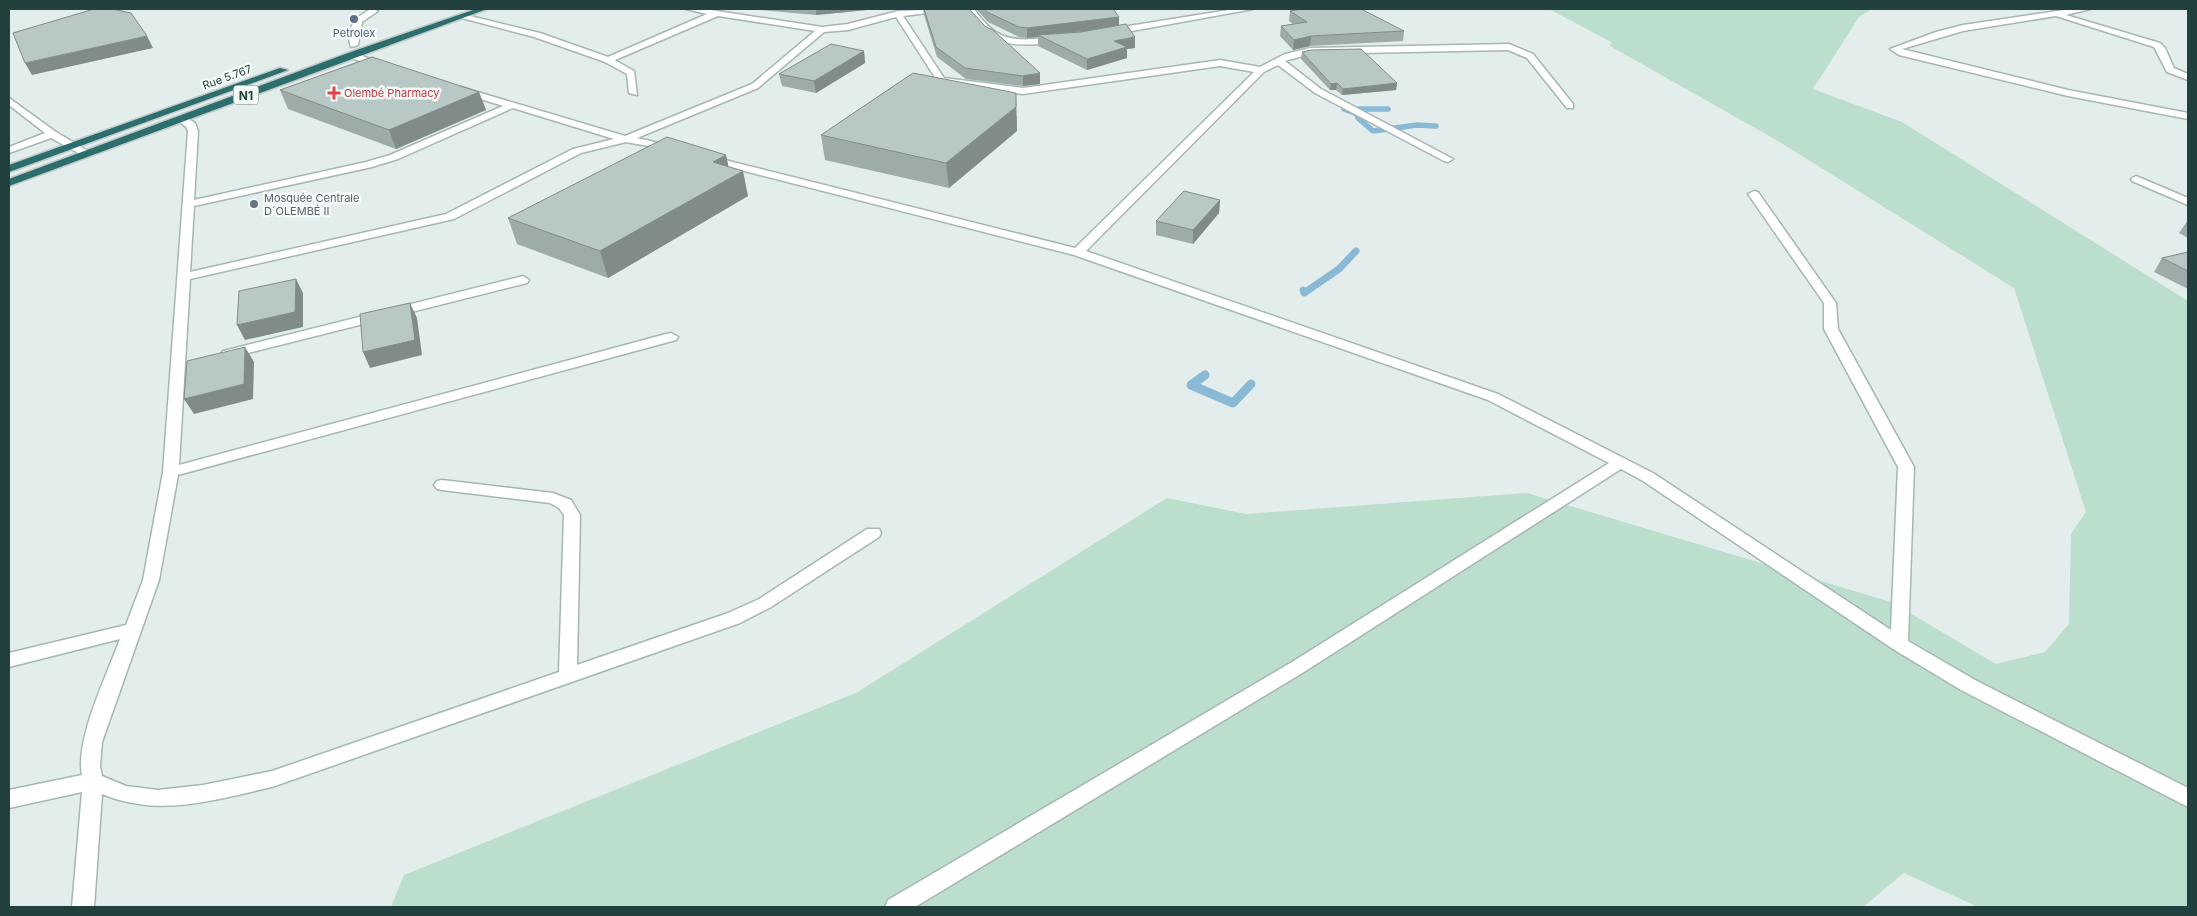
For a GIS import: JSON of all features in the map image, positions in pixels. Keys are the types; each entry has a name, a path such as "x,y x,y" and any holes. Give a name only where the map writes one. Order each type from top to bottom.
{"highway":[{"name":"Rue 5.767","path":"9,169 454,9"},
{"name":"N1","path":"9,183 183,120 351,55 483,9"}],"street":[{"path":"690,9 822,30 848,27 898,14 944,9"},
{"path":"755,20 768,9"},
{"path":"970,9 987,32 994,36 1015,42 1031,43 1064,39"},
{"path":"1103,33 1249,9"},
{"path":"2086,9 1947,32 1894,49 1902,53 2033,86 2188,116"},
{"path":"354,45 355,24 360,17 374,11"},
{"path":"2055,13 2157,45 2161,48 2170,70 2188,77"},
{"path":"608,60 715,14"},
{"path":"898,14 942,80 948,82 1023,91 1220,63 1261,70"},
{"path":"462,17 537,35 608,60 631,73 634,93"},
{"path":"184,277 440,221 577,151 626,139 755,86 822,30"},
{"path":"1078,252 1261,70 1278,60 1310,51 1502,46 1530,56 1570,106"},
{"path":"351,55 398,70"},
{"path":"1278,60 1318,92 1448,160"},
{"path":"454,88 626,139 1078,252 1493,397 1648,477 1899,644 1968,685 2188,798"},
{"path":"9,101 52,134 88,154"},
{"path":"190,204 368,165 394,157 510,106"},
{"path":"83,907 93,781 90,766 92,742 151,580 171,472 183,365 184,277 194,131 191,125 183,120"},
{"path":"9,150 52,134"},
{"path":"2136,179 2188,202"},
{"path":"1754,194 1830,303 1831,329 1906,467 1899,644"},
{"path":"216,357 523,280"},
{"path":"171,472 671,337"},
{"path":"896,907 1298,667 1620,463"},
{"path":"442,485 553,498 565,504 572,515 568,676"},
{"path":"9,800 93,781 124,794 158,799 203,794 263,781 734,618 765,603 873,533"},
{"path":"9,660 132,630"}],"green space":[{"path":"1549,9 1872,9 1859,17 1813,89 1902,122 2188,301 2188,907 1978,907 1904,873 1863,907 391,907 404,875 856,693 1167,498 1246,514 1527,493 1891,602 1996,664 2045,652 2069,624 2071,534 2086,512 2014,288 1778,141 1610,46 1611,42"}],"building":[{"path":"94,9 112,9 131,13 147,36 25,63 13,33"},
{"path":"924,9 969,9 986,27 993,30 1040,73 1023,76 965,68 936,47"},
{"path":"984,9 1113,9 1119,17 1027,28 1019,27"},
{"path":"1302,9 1361,9 1404,31 1311,36 1294,40 1281,26 1307,22 1290,11"},
{"path":"1126,24 1135,37 1114,41 1127,47 1087,59 1038,35 1081,32"},
{"path":"831,44 864,51 814,81 779,74"},
{"path":"1361,49 1397,83 1343,89 1337,83 1331,84 1302,52 1311,50"},
{"path":"372,57 479,92 389,130 280,90"},
{"path":"913,73 1016,93 1016,107 946,163 821,135"},
{"path":"667,137 726,155 713,162 743,171 600,251 508,218"},
{"path":"1184,191 1220,200 1193,230 1156,221"},
{"path":"2188,252 2188,271 2162,258"},
{"path":"296,279 295,312 237,325 239,291"},
{"path":"410,303 415,340 363,352 360,314"},
{"path":"245,347 244,384 184,399 187,361"}],"waterway":[{"path":"1344,109 1357,114 1358,118 1373,131 1417,125 1436,126"},
{"path":"1349,109 1388,109"},
{"path":"1303,290 1304,293 1339,269 1356,251"},
{"path":"1205,375 1191,385 1233,403 1251,384"}],"place":[{"name":"Petrolex","path":"354,19"},
{"name":"Olembé Pharmacy","path":"334,93"},
{"name":"Mosquée Centrale D´OLEMBÉ II","path":"254,204"}]}
